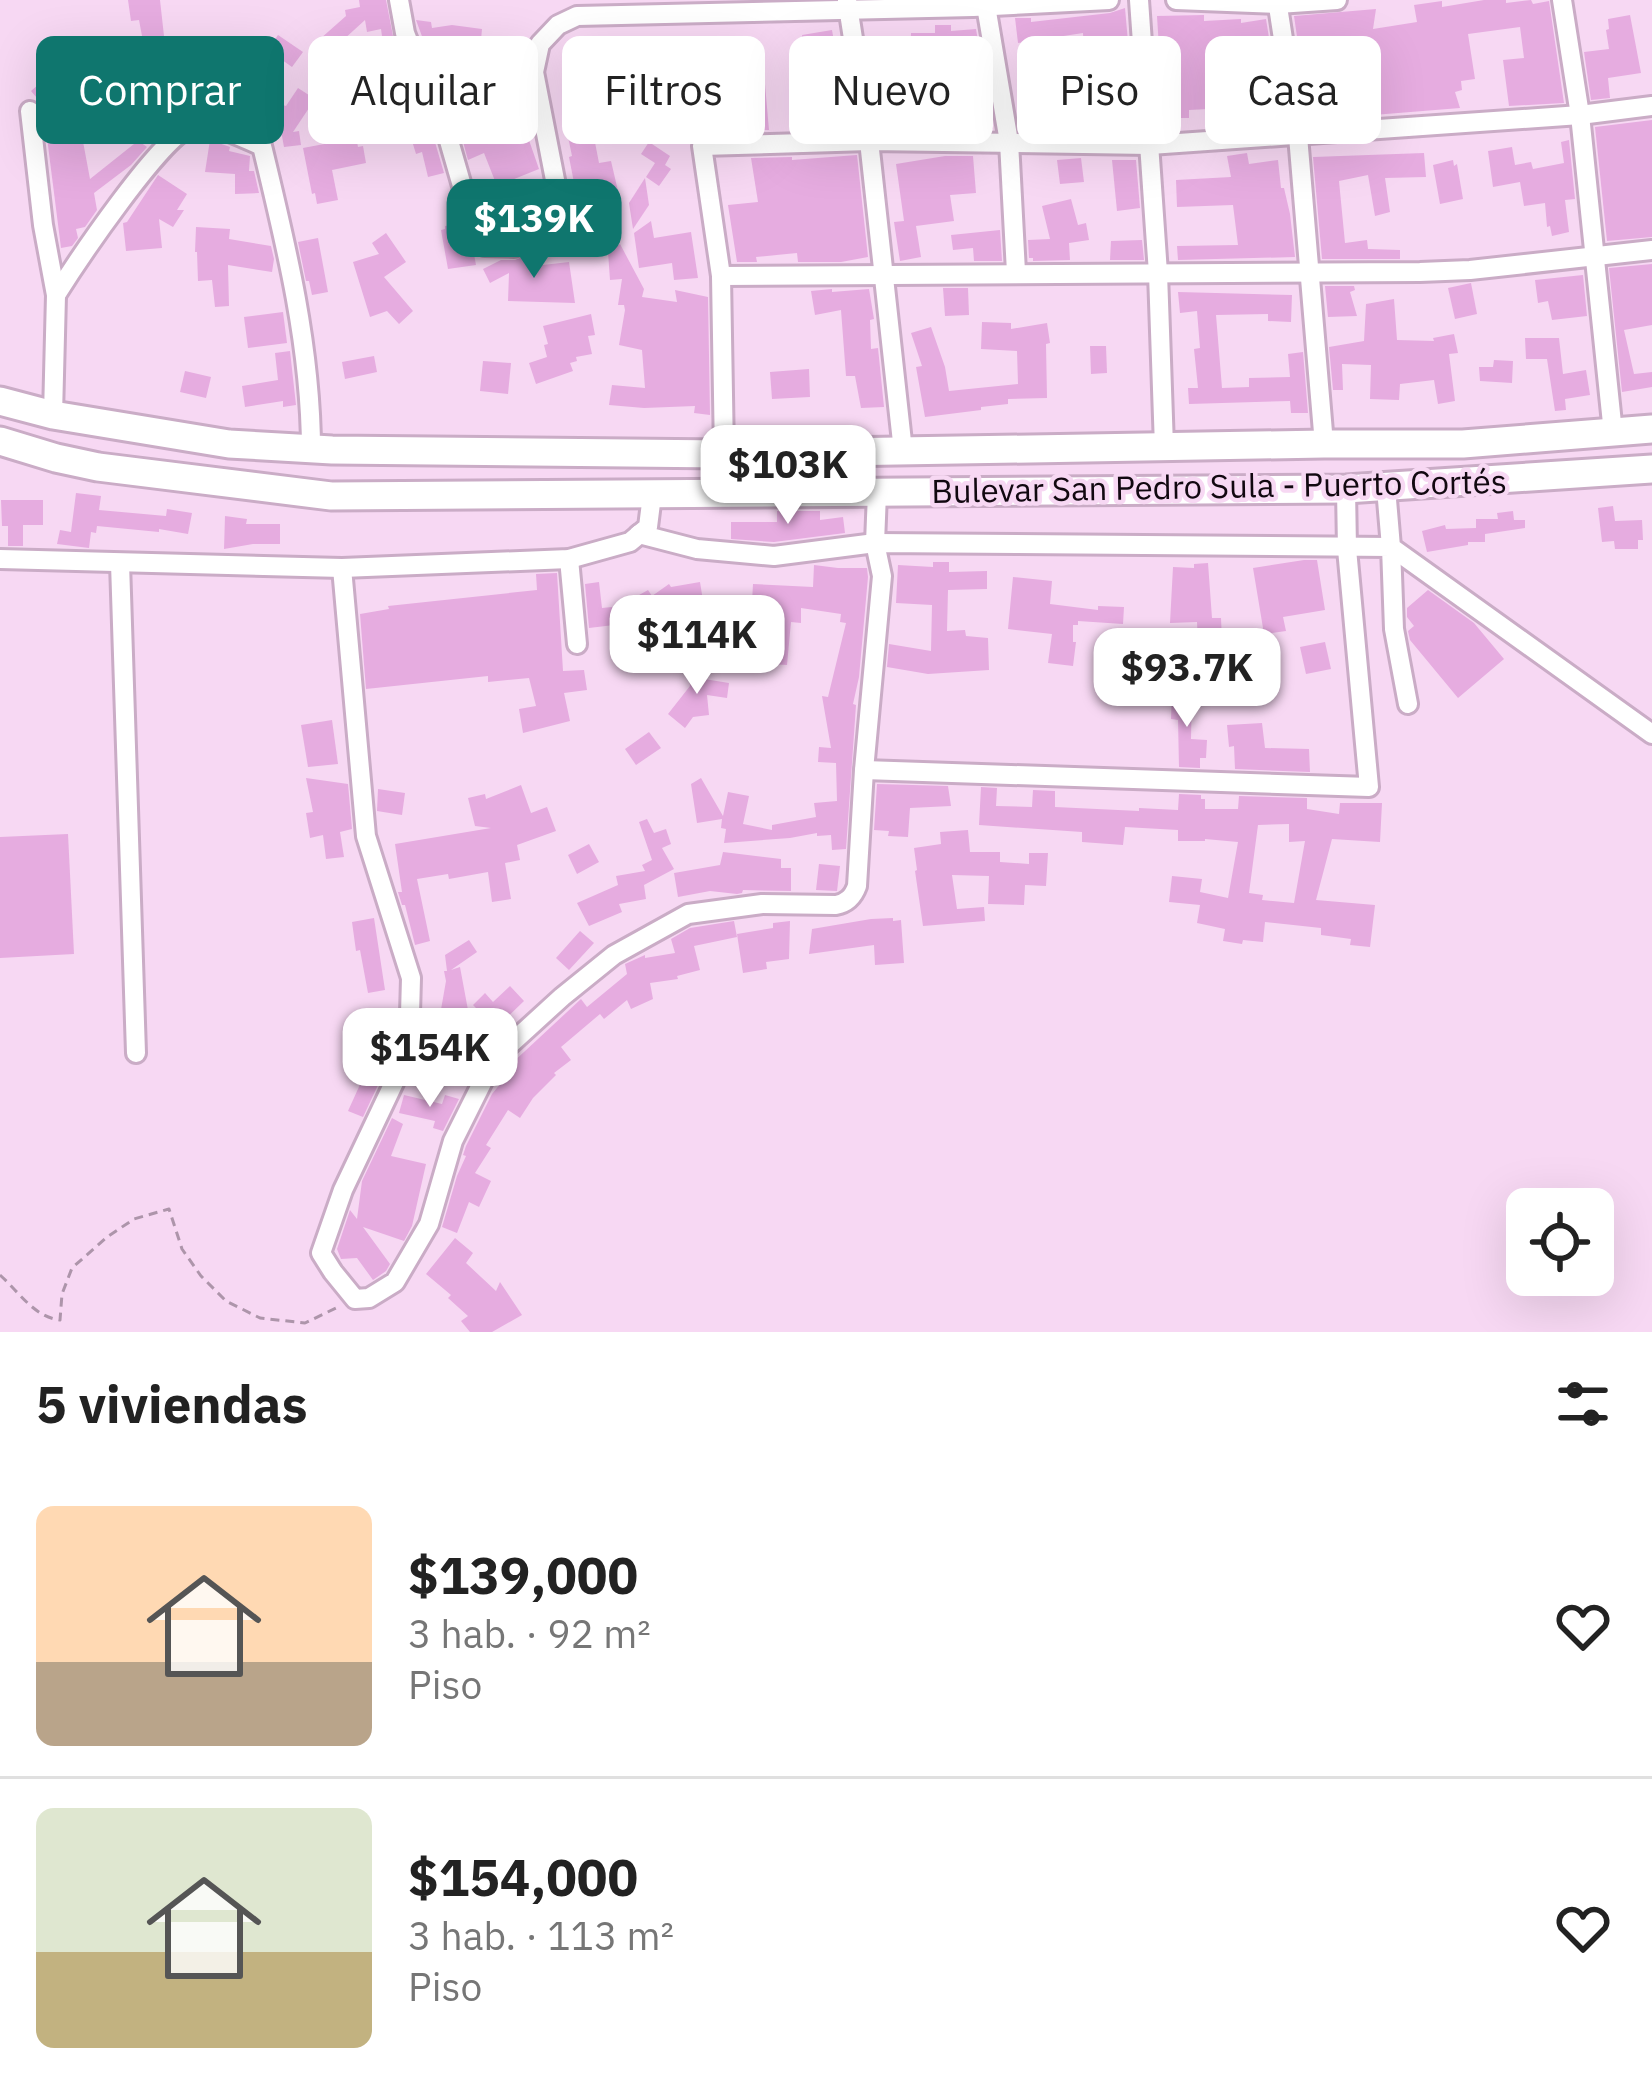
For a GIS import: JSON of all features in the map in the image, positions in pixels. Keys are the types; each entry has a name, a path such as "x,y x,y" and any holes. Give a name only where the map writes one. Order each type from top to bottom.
{"highway":[{"name":"Bulevar San Pedro Sula - Puerto Cortés","path":"0,401 53,415 229,444 311,450 724,454 1463,444 1652,429"},
{"name":"Bulevar San Pedro Sula - Puerto Cortés","path":"0,441 98,467 331,496 1346,489 1652,469"}],"street":[{"path":"399,0 405,33 445,127 473,224 485,246 514,247 538,234 556,210 556,184 534,73 541,44 558,25 577,16 1109,0"},
{"path":"1139,0 1158,273 1164,447"},
{"path":"1176,0 1337,0"},
{"path":"1562,0 1580,115 1613,433"},
{"path":"1278,2 1283,36"},
{"path":"985,3 1009,142 1016,272"},
{"path":"848,5 853,36"},
{"path":"1381,130 1652,106"},
{"path":"30,111 56,295 53,415"},
{"path":"56,295 166,143 187,128 205,125 262,146 284,236 311,398 311,450"},
{"path":"993,142 1205,142"},
{"path":"724,454 721,276 702,146 789,144"},
{"path":"869,144 903,451"},
{"path":"1299,144 1324,444"},
{"path":"721,276 1470,270 1652,250"},
{"path":"1386,488 1394,629 1408,704"},
{"path":"864,770 1369,787 1347,549 1346,489"},
{"path":"342,568 366,836 411,978 410,1051 343,1190 321,1253 355,1298 369,1298 394,1282 429,1223 453,1141 494,1059 562,997 614,955 688,914 762,904 836,905 850,899 857,886 882,576 875,544 877,493"},
{"path":"0,559 342,568 569,559 630,542 648,526 652,495"},
{"path":"639,534 697,549 774,556 875,544 1390,548 1652,734"},
{"path":"569,559 577,644"},
{"path":"120,563 136,1053"}],"path":[{"path":"0,1275 37,1312 60,1320 62,1294 72,1268 134,1219 170,1209 182,1250 200,1276 226,1301 260,1318 305,1323 355,1298"}],"building":[{"path":"128,0 160,0 164,36 142,36 139,20 131,21"},
{"path":"359,0 386,0 393,36 382,36 381,29 367,32 365,20 347,36 323,36 346,16 345,10 360,7"},
{"path":"1484,0 1549,1 1564,103 1509,106 1503,60 1524,58 1520,27 1468,34 1475,79 1461,81 1462,90 1455,92 1460,108 1381,114 1381,36 1297,36 1294,16 1376,9 1373,29 1417,22 1414,5 1442,1 1442,7"},
{"path":"1125,8 1127,36 1017,36 1015,18 1031,18 1031,22"},
{"path":"1204,15 1204,21 1241,19 1241,23 1266,19 1269,36 1205,36 1205,109 1189,110 1189,118 1181,118 1181,36 1158,36 1157,16"},
{"path":"1630,15 1641,73 1608,78 1610,98 1591,100 1584,52 1609,49 1608,19"},
{"path":"416,20 431,22 432,28 482,29 481,36 422,36"},
{"path":"935,25 951,25 951,31 976,29 977,36 911,36 935,33"},
{"path":"832,30 833,36 802,36"},
{"path":"284,39 303,52 292,67 284,61"},
{"path":"765,84 769,130 765,130"},
{"path":"298,88 308,94 308,110 293,132 299,131 301,145 284,147 286,106"},
{"path":"1652,120 1652,237 1607,241 1595,127"},
{"path":"1569,140 1575,199 1565,200 1569,232 1552,236 1545,203 1524,206 1520,182 1493,187 1488,151 1512,147 1515,165 1531,162 1533,169 1564,163 1561,142"},
{"path":"48,144 83,144 90,179 134,144 147,147 94,193 97,210 85,227 76,229 78,238 72,246 61,248"},
{"path":"209,144 230,147 229,151 250,156 249,171 254,171 259,193 235,194 235,174 205,172"},
{"path":"357,144 363,146 366,163 332,170 338,200 317,204 303,148"},
{"path":"413,144 436,144 444,173 428,177 422,152 416,154"},
{"path":"464,144 530,144 539,169 497,186 484,153 468,160"},
{"path":"570,144 595,144 599,163 611,161 618,191 594,196 599,205 585,213 574,194"},
{"path":"652,144 670,156 665,165 671,169 659,186 646,177 655,163 641,154"},
{"path":"1247,153 1249,164 1278,160 1295,257 1178,260 1177,246 1238,245 1233,205 1177,207 1176,180 1231,177 1227,156"},
{"path":"1424,153 1426,177 1385,178 1390,212 1375,216 1368,175 1339,181 1345,243 1367,240 1368,249 1400,250 1400,259 1322,259 1313,157"},
{"path":"857,155 868,257 798,262 797,253 737,262 728,205 758,202 751,158"},
{"path":"973,156 976,193 950,195 954,221 916,226 921,257 900,261 894,222 904,221 896,164"},
{"path":"1081,158 1084,182 1060,184 1057,160"},
{"path":"1112,160 1136,160 1140,208 1117,211"},
{"path":"1453,160 1463,199 1440,204 1433,165"},
{"path":"158,175 187,194 177,210 184,210 173,227 159,219 162,248 126,251 123,223"},
{"path":"645,178 649,205 633,229 629,203"},
{"path":"1071,199 1078,225 1086,223 1089,240 1069,243 1070,260 1033,261 1028,240 1050,239 1042,206"},
{"path":"651,221 654,238 691,232 698,278 674,280 672,263 639,268 634,233"},
{"path":"459,224 476,265 448,269 441,230"},
{"path":"196,227 230,229 229,239 271,246 272,272 228,265 229,306 215,307 212,280 198,281"},
{"path":"1000,230 1002,261 974,261 973,248 953,250 951,235"},
{"path":"386,233 406,262 384,277 413,311 399,324 387,311 370,317 353,262 379,254 372,243"},
{"path":"318,238 328,292 312,295 298,242"},
{"path":"1142,240 1144,260 1110,260 1111,241"},
{"path":"620,244 644,289 642,297 677,302 675,290 708,297 710,415 694,413 695,406 609,405 612,385 645,388 642,350 619,345 625,310 618,305 622,279 610,280 608,252"},
{"path":"529,254 534,266 569,262 575,303 508,301 509,273 490,283 483,269"},
{"path":"1652,264 1652,325 1624,330 1634,374 1652,372 1652,387 1622,392 1609,268"},
{"path":"1583,275 1587,316 1552,320 1548,301 1538,303 1535,280"},
{"path":"1471,283 1477,314 1455,319 1448,288"},
{"path":"1325,286 1354,286 1350,292 1357,316 1328,317"},
{"path":"943,288 968,288 969,315 945,316"},
{"path":"869,289 874,319 870,320 871,349 878,348 884,407 861,408 855,376 846,376 841,310 815,315 811,291"},
{"path":"1178,292 1292,295 1291,322 1268,321 1268,314 1216,315 1222,388 1249,387 1249,378 1290,377 1288,354 1303,352 1308,413 1291,413 1290,401 1189,404 1188,388 1198,388 1197,311 1180,313"},
{"path":"1394,299 1397,340 1434,341 1454,334 1458,353 1449,354 1455,401 1438,404 1434,380 1400,384 1399,400 1370,399 1371,365 1342,364 1343,390 1333,390 1329,347 1364,341 1366,304"},
{"path":"283,312 287,343 248,348 244,317"},
{"path":"591,314 592,354 576,357 570,363 573,371 536,384 529,363 547,357 543,326"},
{"path":"982,322 1011,323 1011,329 1047,323 1047,398 1008,399 1008,404 981,410 925,417 916,367 922,366 911,333 931,327 949,391 1018,384 1017,351 981,349"},
{"path":"1525,338 1559,338 1563,374 1586,370 1590,395 1565,399 1566,410 1555,411 1547,359 1526,359"},
{"path":"1090,346 1106,346 1107,373 1091,374"},
{"path":"290,351 296,405 283,407 283,401 245,407 242,386 278,380 275,353"},
{"path":"374,356 377,372 345,379 342,362"},
{"path":"1494,360 1513,361 1512,383 1480,381 1479,367 1493,367"},
{"path":"483,361 511,363 508,394 480,391"},
{"path":"809,369 810,397 772,399 770,372"},
{"path":"185,371 211,377 206,398 180,392"},
{"path":"76,493 101,496 99,510 166,516 167,509 192,513 188,534 97,526 89,548 57,544 60,530 71,532"},
{"path":"1,500 43,500 43,525 23,525 23,546 8,546"},
{"path":"1613,506 1615,521 1642,520 1643,540 1638,540 1638,549 1615,549 1614,541 1602,542 1598,508"},
{"path":"777,511 820,511 820,520 843,517 845,533 774,542 731,539 731,522 777,522"},
{"path":"1513,511 1514,520 1525,520 1525,528 1485,534 1485,542 1427,552 1422,531 1445,525 1446,529 1476,528 1476,519 1498,519 1497,513"},
{"path":"225,516 247,519 246,524 280,524 280,544 224,549"},
{"path":"1317,560 1325,610 1283,617 1286,631 1264,634 1253,568"},
{"path":"933,562 949,562 949,572 987,571 987,589 948,590 947,631 965,630 966,636 988,638 989,670 928,674 887,667 889,644 931,651 932,605 896,603 898,565 933,567"},
{"path":"1208,563 1212,618 1221,618 1222,641 1198,642 1197,622 1170,623 1173,567"},
{"path":"814,565 867,568 853,704 846,849 832,850 831,835 817,833 724,843 722,819 697,823 691,784 701,778 723,816 728,792 749,796 743,824 772,830 772,825 816,817 814,803 837,801 836,763 818,762 819,747 831,748 822,696 828,697 846,623 840,622 841,614 801,608 801,623 791,622 787,665 769,664 773,621 751,620 753,584 813,587"},
{"path":"557,573 563,671 584,670 587,690 564,693 570,721 523,733 519,709 536,706 529,678 488,682 488,676 366,689 360,614 388,606 537,590 536,574"},
{"path":"1013,577 1052,581 1050,604 1098,610 1098,606 1124,607 1123,624 1078,621 1073,625 1073,666 1048,663 1052,634 1008,629"},
{"path":"599,582 602,608 612,607 614,625 589,628 585,584"},
{"path":"700,582 705,613 669,619 675,632 655,640 632,599 648,590 652,596 669,584"},
{"path":"1428,590 1474,623 1504,659 1458,698 1410,640 1408,631 1414,626 1407,608"},
{"path":"1325,642 1331,669 1306,674 1300,647"},
{"path":"703,665 704,679 729,683 727,698 707,695 709,715 693,717 685,728 668,714 690,686 688,666"},
{"path":"1172,689 1192,689 1191,739 1207,740 1200,768 1179,767 1178,720 1171,719"},
{"path":"332,720 338,764 308,767 301,725"},
{"path":"1262,723 1265,748 1309,749 1310,772 1235,769 1227,725"},
{"path":"649,732 661,748 636,765 625,749"},
{"path":"306,778 348,784 352,829 340,832 344,857 326,859 323,835 310,838 306,813 313,812"},
{"path":"877,784 948,786 951,806 910,808 908,837 888,836 889,831 874,830"},
{"path":"521,785 531,813 547,807 556,831 517,845 520,860 505,863 511,899 492,902 488,872 417,879 430,941 415,945 398,892 402,892 395,844 491,828 475,826 468,798 485,794 486,799"},
{"path":"981,787 997,788 996,806 1032,807 1033,790 1055,791 1055,807 1139,811 1178,810 1179,794 1201,795 1205,809 1238,809 1239,796 1307,798 1307,809 1339,814 1340,803 1382,803 1380,842 1332,839 1316,900 1375,905 1370,947 1321,935 1321,928 1265,922 1263,942 1223,941 1225,929 1197,923 1200,905 1169,902 1172,876 1202,879 1200,892 1228,898 1238,842 1178,841 1178,830 1125,827 1123,845 1082,842 1082,832 979,825","holes":["1289,824 1289,842 1305,841 1294,903 1262,900 1263,895 1249,893 1258,825"]},
{"path":"378,789 405,793 402,815 377,811"},
{"path":"647,819 654,833 666,829 671,844 662,848 674,869 644,885 646,899 619,904 622,912 589,926 577,903 618,885 616,876 645,871 642,865 652,860 639,822"},
{"path":"968,830 970,852 1000,852 1000,862 1029,864 1029,853 1048,853 1046,886 1025,885 1024,905 988,904 989,876 952,875 957,909 984,907 985,921 923,926 914,848 941,844 940,832"},
{"path":"68,834 74,954 0,958 0,837"},
{"path":"589,844 599,862 577,874 568,855"},
{"path":"723,852 781,859 781,868 791,868 791,891 710,891 678,897 674,873 720,865"},
{"path":"819,864 840,866 837,891 816,890"},
{"path":"374,918 385,990 368,993 352,922"},
{"path":"901,920 904,963 875,965 874,945 809,954 812,929"},
{"path":"734,921 737,937 694,946 700,970 650,983 653,999 631,1009 627,1000 604,1019 600,1014 561,1047 571,1060 554,1073 520,1118 508,1110 486,1145 491,1148 475,1173 491,1181 479,1207 469,1202 457,1233 442,1227 466,1146 510,1065 581,999 587,1007 627,974 625,964 645,955 675,953 671,939 690,928"},
{"path":"790,921 789,959 766,962 767,969 743,973 737,934"},
{"path":"580,931 594,943 569,970 556,958"},
{"path":"469,940 477,952 451,970 460,967 468,1010 463,1042 447,1039 436,1068 420,1062 435,1021 439,1021 445,955"},
{"path":"510,986 524,1001 496,1028 473,1005 485,993 493,1002"},
{"path":"363,1078 378,1085 363,1117 348,1111"},
{"path":"404,1095 442,1104 445,1095 459,1099 443,1131 433,1128 435,1121 399,1113"},
{"path":"392,1118 403,1124 391,1156 426,1164 404,1241 363,1227 390,1264 373,1280 357,1258 341,1259 337,1249 350,1210 357,1219 362,1181"},
{"path":"455,1238 473,1253 466,1263 496,1291 500,1282 522,1315 492,1332 470,1332 461,1321 468,1316 426,1274"}]}
